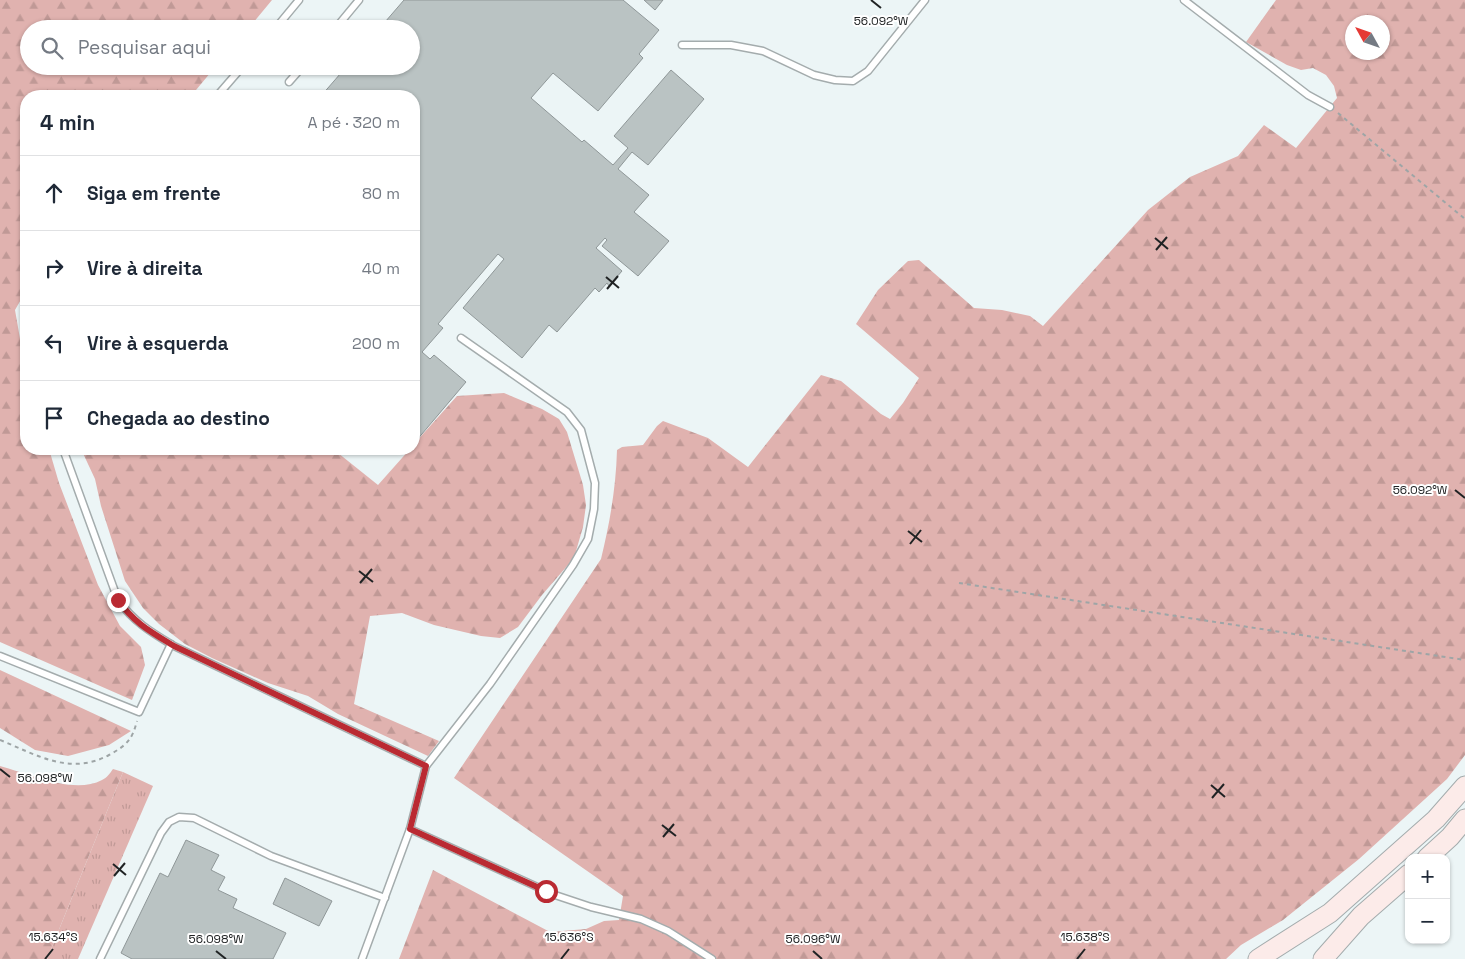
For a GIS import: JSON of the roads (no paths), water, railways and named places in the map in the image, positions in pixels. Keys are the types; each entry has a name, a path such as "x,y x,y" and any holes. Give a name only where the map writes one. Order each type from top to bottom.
{"main road":[{"path":"1258,959 1330,914 1436,819 1465,786"},
{"path":"1431,854 1450,837 1465,819"},
{"path":"1323,959 1361,916 1405,878"},
{"path":"1336,959 1395,887"}],"lane":[{"path":"282,20 299,0"},
{"path":"342,20 359,0"},
{"path":"682,45 731,45 763,51 814,76 852,81 868,71 925,0"},
{"path":"1184,0 1308,95 1330,107"},
{"path":"223,90 236,75"},
{"path":"289,82 295,75"},
{"path":"362,959 410,829 426,766 490,684 573,565 588,539 594,509 595,483 580,430 567,412 461,338"},
{"path":"65,455 118,600 129,615 148,630 171,644 426,766"},
{"path":"0,656 140,712 171,644"},
{"path":"100,959 168,822 179,817 194,818 271,856 386,898"},
{"path":"410,829 555,895 591,907 641,919 668,931 712,959"}]}
